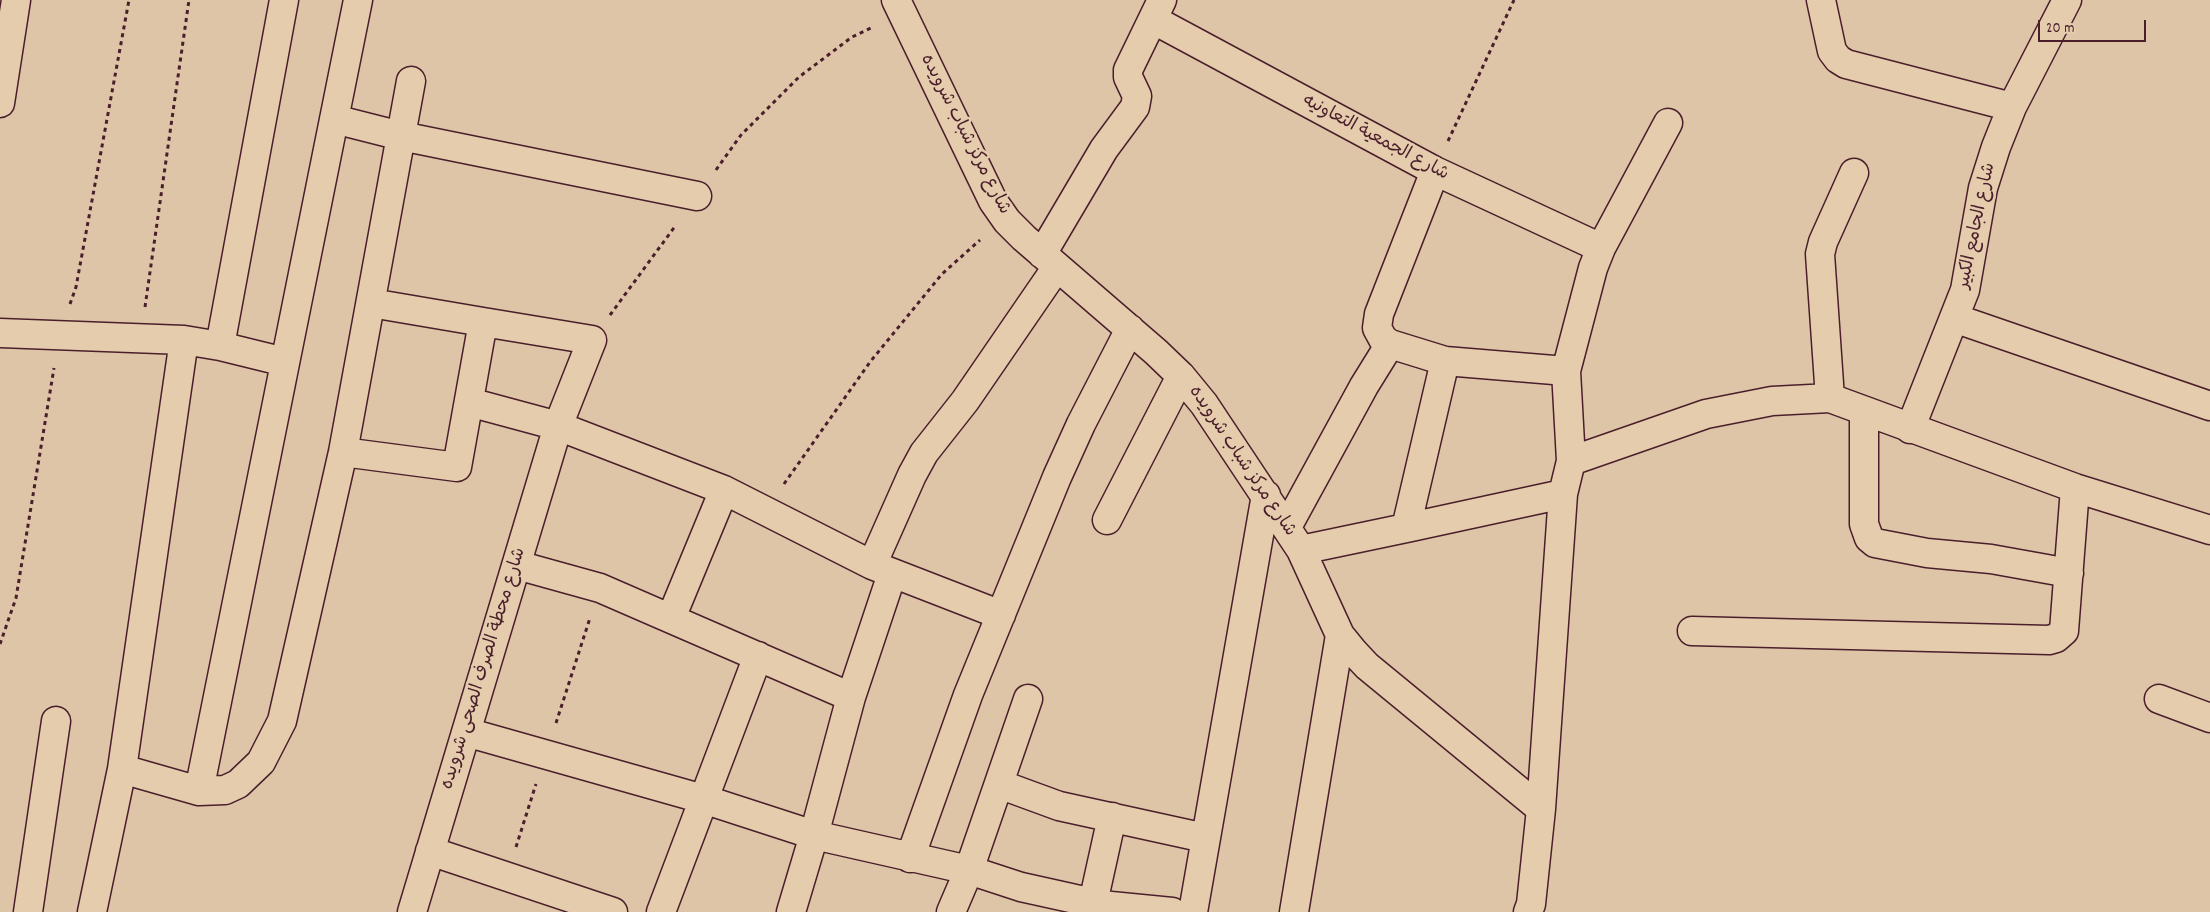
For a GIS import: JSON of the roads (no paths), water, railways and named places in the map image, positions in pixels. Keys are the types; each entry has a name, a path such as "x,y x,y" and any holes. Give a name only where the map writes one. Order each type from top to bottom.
{"street":[{"path":"0,103 16,0"},
{"path":"220,346 284,0"},
{"path":"199,792 358,0"},
{"path":"1821,0 1832,51 1838,59 1846,64 2012,107"},
{"name":"شارع الجامع الكبير","path":"1910,429 1965,290 1972,260 1983,188 1996,147 2012,107 2067,0"},
{"name":"شارع مركز شباب شرويده","path":"899,7 993,201 1007,221 1181,376 1215,418 1294,539 1340,635 1367,666 1541,809"},
{"path":"791,912 814,835 882,570 912,475 924,453 965,401 1049,260 1104,150 1135,107 1137,96 1128,77 1128,70 1158,10"},
{"name":"شارع الجمعية التعاونيه","path":"1158,10 1434,172 1601,248"},
{"path":"122,769 199,792 225,790 238,784 261,762 282,721 343,452 411,81"},
{"path":"334,119 402,136 697,196"},
{"path":"1528,912 1531,904 1541,809 1563,494 1571,461 1566,371 1593,268 1601,248 1668,123"},
{"path":"1434,172 1379,314 1377,328 1383,339 1390,344 1445,361 1566,371"},
{"path":"1830,398 1820,254 1823,242 1854,174"},
{"path":"343,452 457,467 483,322 371,303"},
{"path":"1954,318 2210,406"},
{"name":"شارع محطة الصرف الصحى شرويده","path":"412,912 558,426 592,340 483,322"},
{"path":"910,858 968,695 1061,468 1130,329"},
{"path":"0,333 184,340 220,346 285,362"},
{"path":"92,912 122,769 184,340"},
{"path":"1294,539 1364,386 1390,344"},
{"path":"1406,528 1445,361"},
{"path":"1107,520 1181,376"},
{"path":"1571,461 1706,414 1772,401 1830,398 1910,429 2076,488 2210,530"},
{"path":"469,402 558,426 724,490 882,570 1001,615"},
{"path":"1864,411 1864,524 1870,538 1876,543 1881,546 1927,553 1991,559 2069,573"},
{"path":"1692,631 2049,640 2061,636 2064,631 2076,488"},
{"path":"671,618 724,490"},
{"path":"1294,539 1406,528 1563,494"},
{"path":"1193,912 1266,495"},
{"path":"516,565 600,588 850,697"},
{"path":"1294,912 1340,635"},
{"path":"661,912 758,656"},
{"path":"951,912 969,870 1028,698"},
{"path":"2159,699 2210,718"},
{"path":"28,912 56,721"},
{"path":"466,732 703,799 814,835 969,870 1092,908 1172,912"},
{"path":"999,784 1060,806 1205,838"},
{"path":"1092,908 1112,817"},
{"path":"430,851 613,912"}]}
